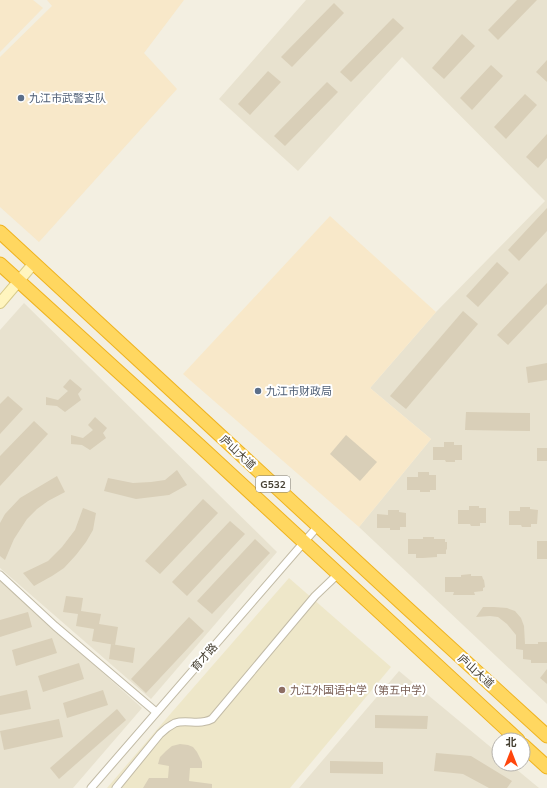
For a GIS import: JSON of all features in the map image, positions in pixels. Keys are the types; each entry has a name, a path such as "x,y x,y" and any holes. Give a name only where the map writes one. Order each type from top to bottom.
{"highway":[{"name":"庐山大道","path":"0,232 547,736"},
{"name":"庐山大道","path":"0,264 509,732"},
{"path":"531,752 547,767"}],"street":[{"path":"0,303 34,264"},
{"name":"育才路","path":"91,788 318,526"},
{"path":"116,788 160,734 168,727 176,723 207,722 212,719 315,596 338,574"},
{"path":"0,576 55,626 156,712"}],"shaded area":[{"path":"0,0 33,0 43,8 0,52"},
{"name":"九江市武警支队","path":"47,0 184,0 144,53 177,89 39,242 0,207 0,57 52,6"},
{"path":"306,0 547,0 547,704 359,527 431,439 370,388 436,312 545,201 402,57 298,171 219,99"},
{"name":"九江市财政局","path":"330,216 436,312 370,388 431,439 359,527 183,374"},
{"path":"24,303 277,552 151,699 0,568 0,330"},
{"name":"九江外国语中学（第五中学）","path":"289,578 391,667 290,788 107,788 172,712"},
{"path":"0,581 142,708 73,788 0,788"},
{"path":"399,671 491,747 491,772 520,772 539,788 299,788"}],"building":[{"path":"517,0 537,0 498,40 488,30"},
{"path":"334,3 344,13 292,67 281,57"},
{"path":"393,18 404,28 351,82 340,72"},
{"path":"462,34 475,46 444,79 432,68"},
{"path":"547,60 547,82 536,72"},
{"path":"491,65 503,76 472,110 460,98"},
{"path":"268,71 281,82 250,115 238,104"},
{"path":"327,82 338,92 285,146 274,136"},
{"path":"525,94 537,105 506,139 494,127"},
{"path":"547,134 547,158 538,168 526,157"},
{"path":"547,208 547,231 519,261 508,250"},
{"path":"497,262 509,273 478,307 466,296"},
{"path":"547,283 547,304 508,345 497,335"},
{"path":"463,311 478,324 406,409 390,396"},
{"path":"547,363 547,380 528,383 526,367"},
{"path":"70,379 82,389 78,394 81,400 65,412 57,406 46,405 46,397 58,400 68,391 63,387"},
{"path":"8,396 23,409 0,434 0,404"},
{"path":"466,412 530,413 530,431 465,430"},
{"path":"95,417 107,428 103,433 106,438 90,450 82,445 71,444 71,435 83,438 93,430 88,425"},
{"path":"34,421 48,434 0,486 0,456"},
{"path":"346,435 377,462 360,481 330,454"},
{"path":"444,442 454,442 454,445 462,445 462,460 446,462 445,460 433,460 433,447 444,447"},
{"path":"537,448 547,448 547,461 537,461"},
{"path":"177,470 187,485 169,495 136,499 104,491 108,478 133,483 151,482 165,480"},
{"path":"418,472 429,472 429,475 436,475 436,490 430,490 430,492 420,492 420,490 407,490 407,477 418,477"},
{"path":"57,476 65,492 48,501 27,519 14,539 5,560 0,556 0,523 5,514 20,498"},
{"path":"203,499 218,513 160,574 145,561"},
{"path":"469,506 486,508 486,523 480,523 480,526 458,524 458,510 469,510"},
{"path":"520,507 530,507 530,509 538,510 537,524 531,524 531,527 509,525 509,511 520,511"},
{"path":"83,508 96,513 93,530 86,542 64,568 34,586 23,573 48,561 62,547 75,530"},
{"path":"388,510 399,510 399,512 406,513 406,527 400,527 400,530 377,528 377,514 388,515"},
{"path":"230,521 245,534 187,596 172,582"},
{"path":"423,537 445,539 445,542 447,542 446,554 437,554 437,557 416,558 416,554 408,554 408,539 423,539"},
{"path":"255,539 270,553 212,614 197,601"},
{"path":"537,541 547,541 547,559 537,559"},
{"path":"471,574 471,576 482,576 485,587 483,588 483,591 474,592 475,595 453,595 454,592 445,592 445,577 461,577 461,575"},
{"path":"66,596 83,598 81,611 101,614 99,624 118,627 115,645 92,641 94,629 76,626 78,614 63,612"},
{"path":"483,607 507,608 515,611 521,618 524,626 525,644 547,642 547,663 531,663 531,660 523,659 523,650 516,649 516,635 507,624 498,617 476,617"},
{"path":"28,612 32,627 0,637 0,620"},
{"path":"189,617 204,631 146,693 131,679"},
{"path":"52,638 57,653 16,666 12,650"},
{"path":"111,644 135,648 133,663 109,659"},
{"path":"79,663 84,679 43,692 38,676"},
{"path":"547,669 547,684 540,678"},
{"path":"27,690 31,709 0,715 0,696"},
{"path":"103,690 108,705 67,718 63,703"},
{"path":"117,709 126,720 59,779 50,768"},
{"path":"375,715 428,716 427,729 375,728"},
{"path":"59,719 63,737 4,750 0,731"},
{"path":"180,744 193,747 202,762 202,768 190,768 189,781 212,784 212,788 143,788 149,778 168,778 169,766 158,764 160,757 172,746"},
{"path":"436,753 471,756 491,768 491,772 497,772 512,781 507,788 489,788 463,774 434,771"},
{"path":"330,761 383,762 383,774 330,773"}],"place":[{"name":"九江市武警支队","path":"21,98"},
{"name":"九江市财政局","path":"258,391"},
{"name":"九江外国语中学（第五中学）","path":"282,690"}]}
